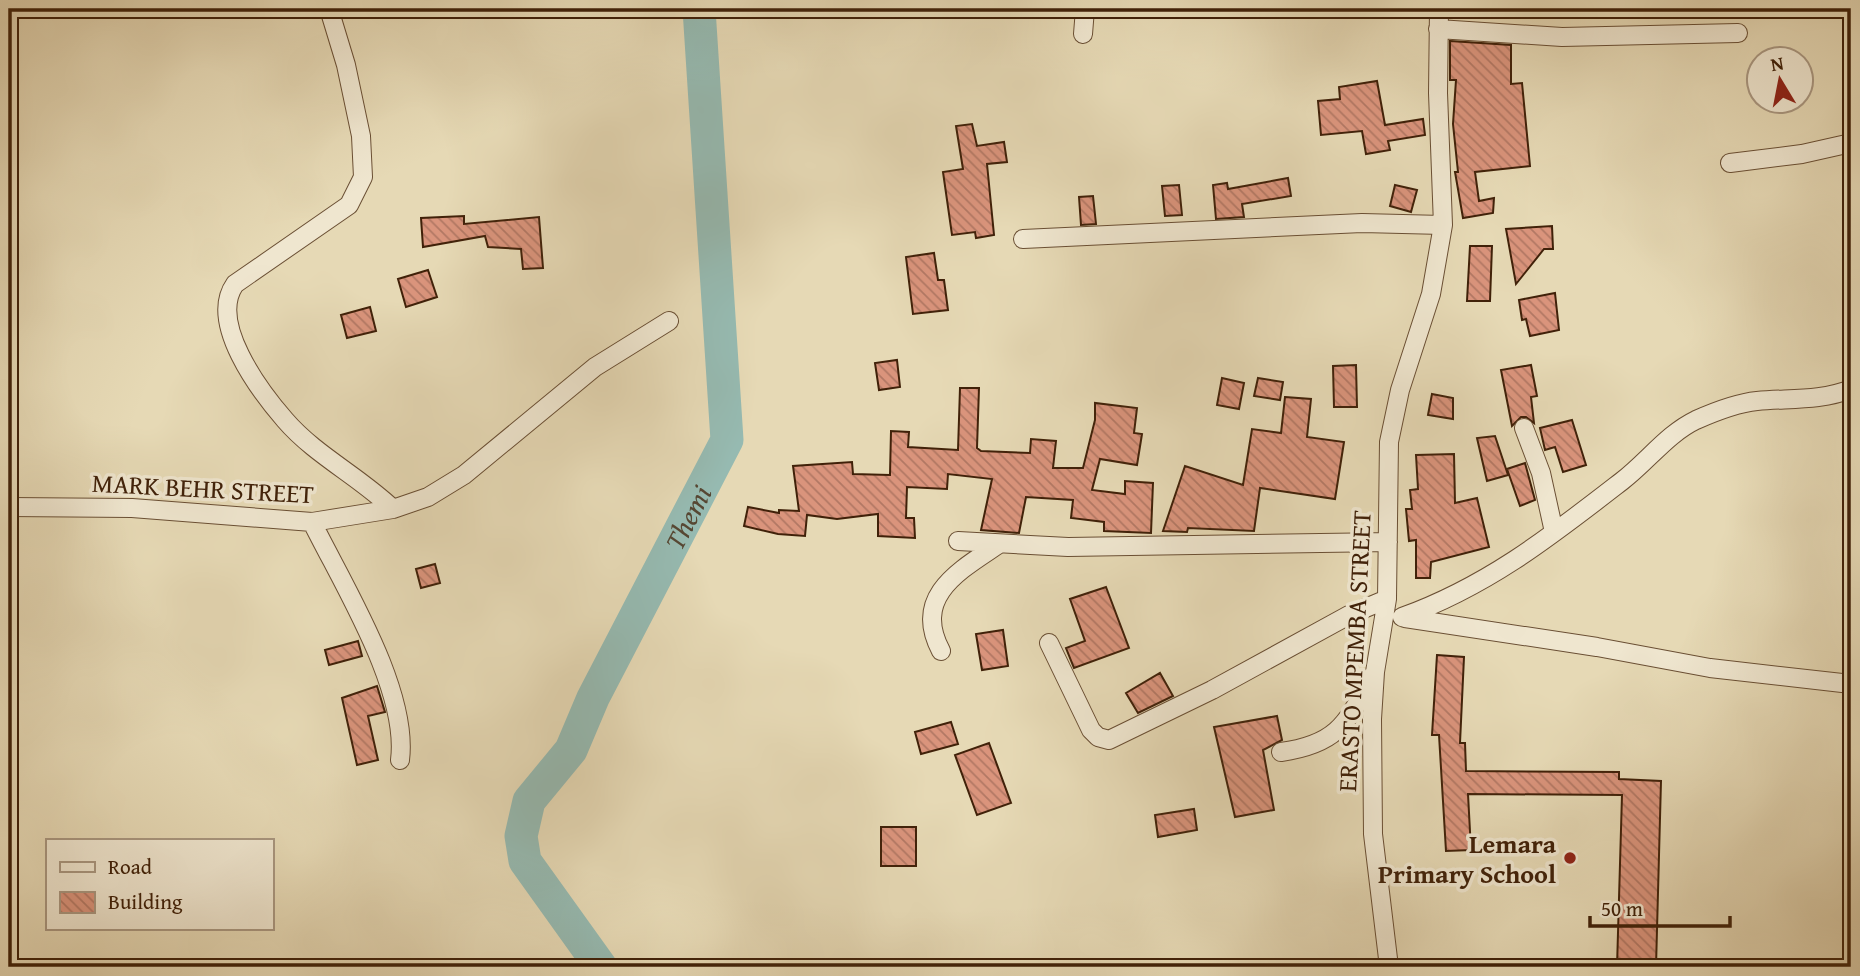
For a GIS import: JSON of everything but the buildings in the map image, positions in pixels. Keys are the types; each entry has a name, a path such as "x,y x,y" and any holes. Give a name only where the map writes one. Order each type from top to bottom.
{"street":[{"path":"329,9 346,65 361,136 363,177 349,205 235,284 227,294 224,310 233,343 286,421 393,509"},
{"path":"1083,34 1085,9"},
{"name":"ERASTO MPEMBA STREET","path":"1389,967 1373,834 1371,778 1375,672 1392,611 1387,472 1393,418 1431,294 1443,225 1439,9"},
{"path":"1438,29 1562,37 1738,33"},
{"path":"1730,163 1801,154 1851,144"},
{"path":"1023,239 1362,223 1443,225"},
{"name":"MARK BEHR STREET","path":"9,507 132,508 312,522 393,509 428,496 464,475 595,367 669,321"},
{"path":"1048,643 1091,730 1098,737 1109,740 1212,690 1349,615 1392,611 1450,600 1519,558 1626,477 1676,431 1696,420 1754,401 1811,399 1851,389"},
{"path":"1524,428 1541,473 1554,532"},
{"path":"312,522 387,679 402,743 400,760"},
{"path":"958,541 1116,547 1388,542"},
{"path":"941,650 932,634 931,609 956,574 999,544"},
{"path":"1392,611 1710,668 1851,684"},
{"path":"1281,752 1309,748 1325,740 1346,722 1375,672"}],"waterway":[{"name":"Themi","path":"601,967 525,861 521,836 529,801 571,750 593,698 727,440 699,9"}],"place":[{"name":"Lemara Primary School","path":"1570,858"}]}
